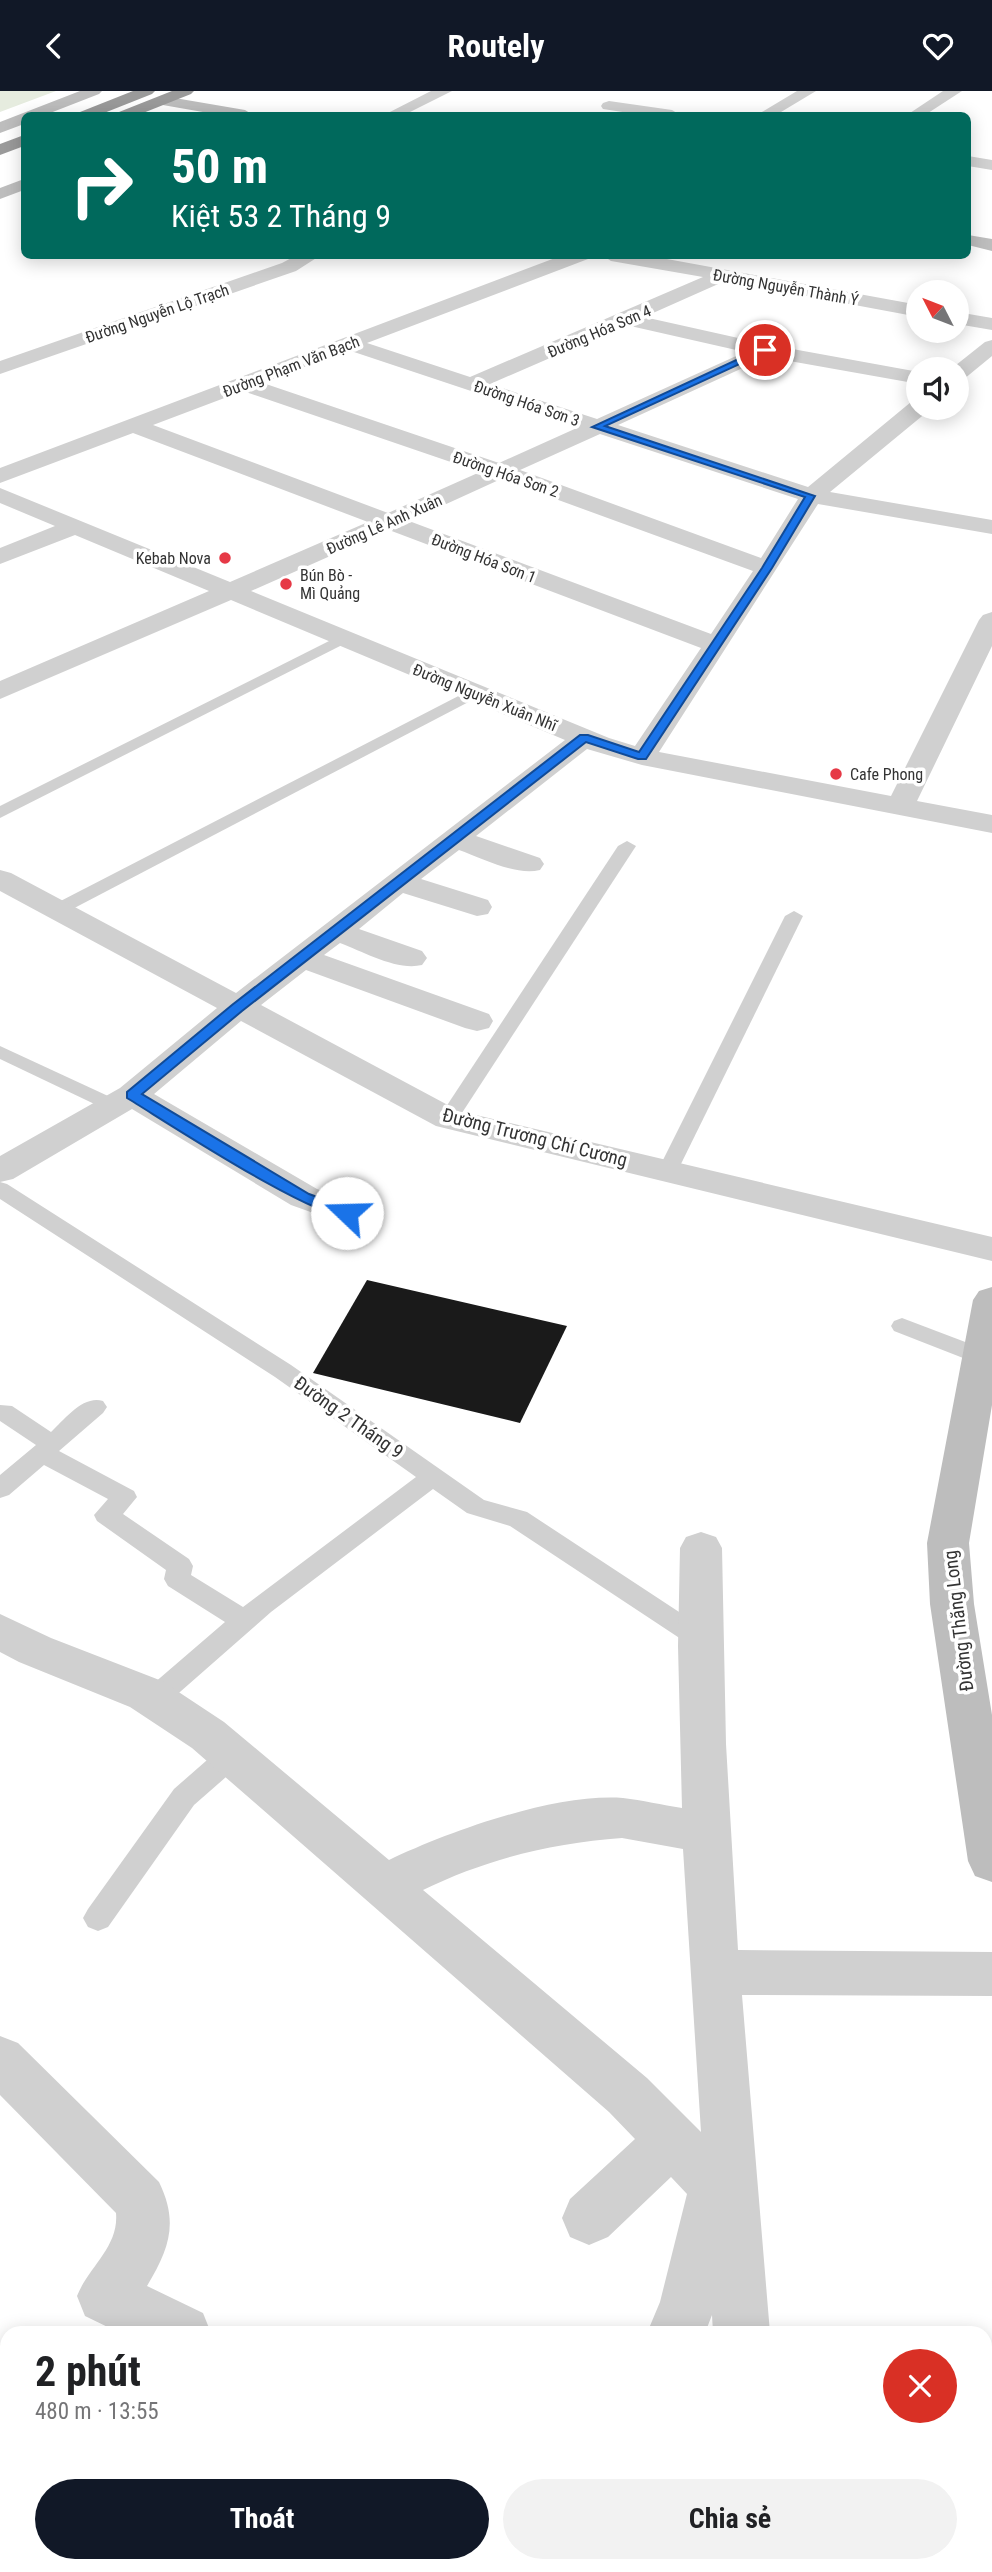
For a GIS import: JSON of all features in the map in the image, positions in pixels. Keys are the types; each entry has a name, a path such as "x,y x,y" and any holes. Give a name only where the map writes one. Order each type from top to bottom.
{"highway":[{"path":"133,112 186,91"},
{"path":"94,112 141,93"},
{"path":"0,150 21,141"},
{"path":"0,165 21,156"}],"street":[{"path":"40,112 94,91"},
{"path":"103,91 141,93"},
{"path":"398,112 444,91"},
{"path":"596,112 638,91"},
{"path":"770,112 808,91"},
{"path":"920,112 954,91"},
{"path":"193,112 228,97"},
{"path":"163,101 227,112"},
{"path":"609,106 651,112"},
{"path":"0,128 21,119"},
{"path":"971,162 992,165"},
{"path":"0,194 21,185"},
{"path":"971,241 992,245"},
{"name":"Đường Nguyễn Lộ Trạch","path":"0,367 289,267 304,259"},
{"name":"Đường Phạm Văn Bạch","path":"0,475 571,259"},
{"name":"Đường Nguyễn Thành Ý","path":"634,259 906,309"},
{"name":"Đường Hóa Sơn 4","path":"472,384 628,319 724,275"},
{"path":"628,319 765,350 906,376"},
{"path":"970,320 992,324"},
{"name":"Đường Hóa Sơn 3","path":"349,344 811,496 992,527"},
{"path":"969,365 992,346"},
{"name":"Đường Lê Anh Xuân","path":"0,691 389,522 765,350"},
{"name":"Đường Hóa Sơn 2","path":"244,384 499,471 767,568"},
{"path":"642,757 767,568 811,496 906,418"},
{"name":"Đường Hóa Sơn 1","path":"134,426 716,645"},
{"name":"Đường Nguyễn Xuân Nhĩ","path":"0,495 584,738 642,757 992,824"},
{"path":"0,557 73,527"},
{"path":"900,806 992,620"},
{"path":"0,1171 123,1100 584,738"},
{"path":"455,839 529,863"},
{"name":"Đường Trương Chí Cương","path":"0,880 448,1119 992,1249"},
{"path":"400,882 477,907"},
{"path":"336,931 411,958"},
{"path":"302,958 477,1021"},
{"path":"123,1100 304,1197 347,1213"},
{"name":"Đường Thăng Long","path":"992,1300 951,1510 948,1543 952,1604 992,1861"},
{"path":"701,1548 699,1638 723,2166 741,2326"},
{"path":"0,1631 36,1650 155,1698 187,1719 385,1885 628,2095 672,2140 723,2166"},
{"path":"385,1885 437,1860 506,1836 576,1821 622,1818 708,1833"},
{"path":"715,1972 992,1974"},
{"path":"0,2060 74,2132 141,2203 144,2220 141,2240 118,2282 105,2296 168,2326"},
{"path":"589,2218 672,2140"},
{"path":"678,2326 687,2308 723,2166"}],"lane":[{"path":"0,813 343,639"},
{"path":"55,911 474,693"},
{"path":"448,1119 627,846"},
{"path":"668,1170 794,916"},
{"path":"0,1052 123,1100"},
{"name":"Đường 2 Tháng 9","path":"0,1189 284,1371 476,1507 518,1519 699,1638"},
{"path":"902,1326 981,1357"},
{"path":"0,1489 95,1407"},
{"path":"4,1412 47,1448 125,1497 106,1515 180,1566 177,1579 245,1621"},
{"path":"155,1698 245,1621 433,1476"},
{"path":"98,1918 184,1797 232,1755"}],"shaded area":[{"path":"0,91 56,91 0,112"}],"building":[{"path":"367,1280 567,1326 520,1423 313,1373"}],"place":[{"name":"Kebab Nova","path":"225,558"},
{"name":"Bún Bò - Mì Quảng","path":"286,584"},
{"name":"Cafe Phong","path":"836,774"}],"route":[{"path":"347,1213 304,1197 132,1095 237,1008 584,738 642,757 767,568 811,496 597,427 765,350"}]}
